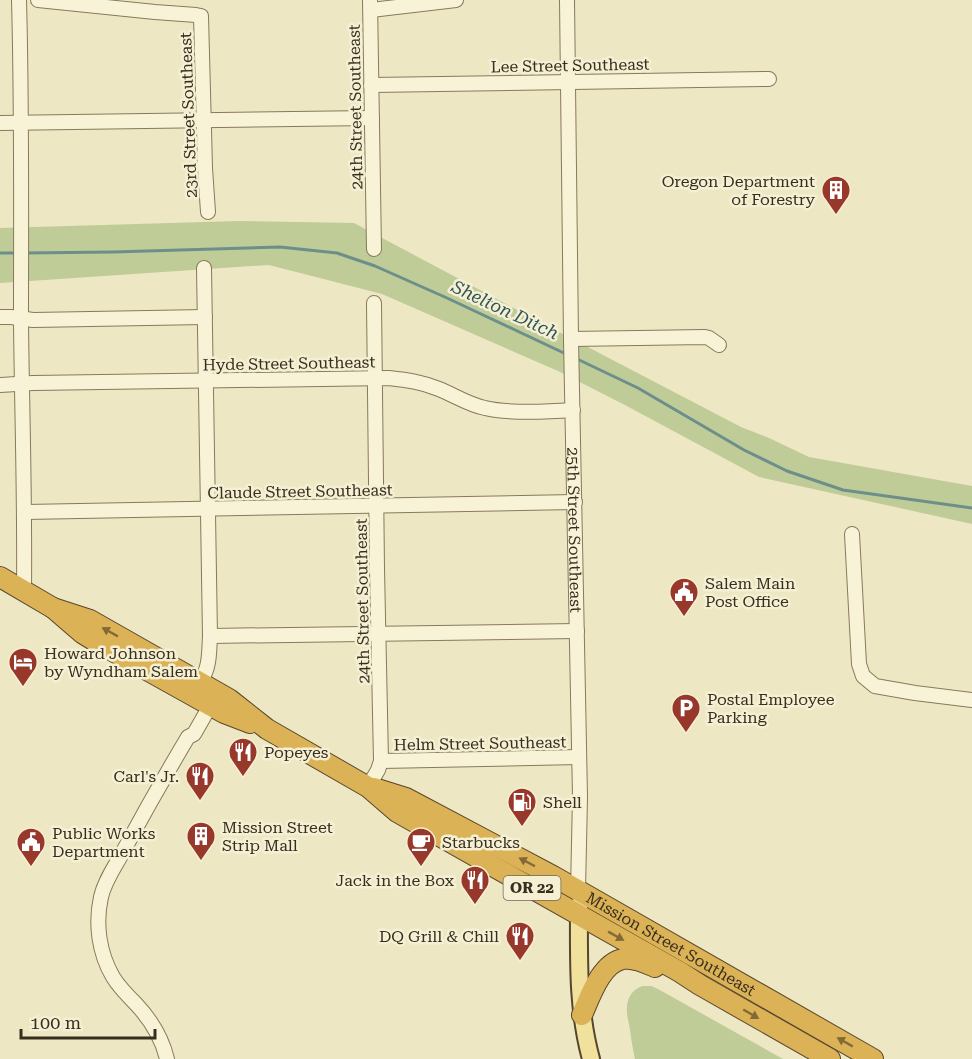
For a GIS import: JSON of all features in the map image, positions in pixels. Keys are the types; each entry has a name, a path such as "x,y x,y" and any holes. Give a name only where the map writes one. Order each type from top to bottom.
{"highway":[{"name":"Mission Street Southeast","path":"0,577 53,608 82,633 156,675 204,697"},
{"name":"Mission Street Southeast","path":"53,608 90,620 224,713 267,729 368,787 397,812 830,1059"},
{"name":"Mission Street Southeast","path":"368,787 406,798 578,890 873,1059"},
{"path":"582,1014 600,976 613,963 624,959 636,960 700,985"}],"main road":[{"name":"25th Street Southeast","path":"578,890 580,991 591,1059"}],"street":[{"path":"19,0 24,591"},
{"name":"23rd Street Southeast","path":"38,0 201,16 208,212"},
{"path":"370,5 456,0"},
{"name":"25th Street Southeast","path":"567,0 580,816 578,890"},
{"name":"24th Street Southeast","path":"370,5 374,249"},
{"name":"Lee Street Southeast","path":"371,85 769,79"},
{"path":"0,123 372,118"},
{"path":"167,1059 161,1039 153,1026 113,978 105,962 101,948 99,918 100,898 110,875 188,737 188,727 204,697 210,636 204,268"},
{"name":"24th Street Southeast","path":"368,787 381,761 374,303"},
{"path":"0,317 33,320 205,317"},
{"path":"571,339 705,337 719,345"},
{"name":"Hyde Street Southeast","path":"0,385 389,378 414,380 485,409 573,410"},
{"name":"Claude Street Southeast","path":"25,513 575,502"},
{"path":"852,534 859,664 863,676 875,686 972,700"},
{"path":"210,636 577,631"},
{"name":"Helm Street Southeast","path":"381,761 579,757"}],"green space":[{"path":"238,221 354,223 741,427 809,457 972,486 972,524 759,477 558,371 382,294 269,265 0,283 0,228"},
{"path":"642,986 658,989 783,1059 635,1059 627,1007 629,997"}],"waterway":[{"name":"Shelton Ditch","path":"24,253 280,247 337,253 375,266 566,354"},
{"name":"Shelton Ditch","path":"0,253 18,253"},
{"name":"Shelton Ditch","path":"575,358 638,388 744,450 787,471 843,490 972,508"}],"place":[{"name":"Oregon Department of Forestry","path":"836,216"},
{"name":"Salem Main Post Office","path":"684,618"},
{"name":"Howard Johnson by Wyndham Salem","path":"23,688"},
{"name":"Postal Employee Parking","path":"686,734"},
{"name":"Popeyes","path":"243,778"},
{"name":"Carl's Jr.","path":"200,802"},
{"name":"Shell","path":"522,828"},
{"name":"Mission Street Strip Mall","path":"201,862"},
{"name":"Public Works Department","path":"31,868"},
{"name":"Starbucks","path":"421,868"},
{"name":"Jack in the Box","path":"475,906"},
{"name":"DQ Grill & Chill","path":"520,962"}]}
